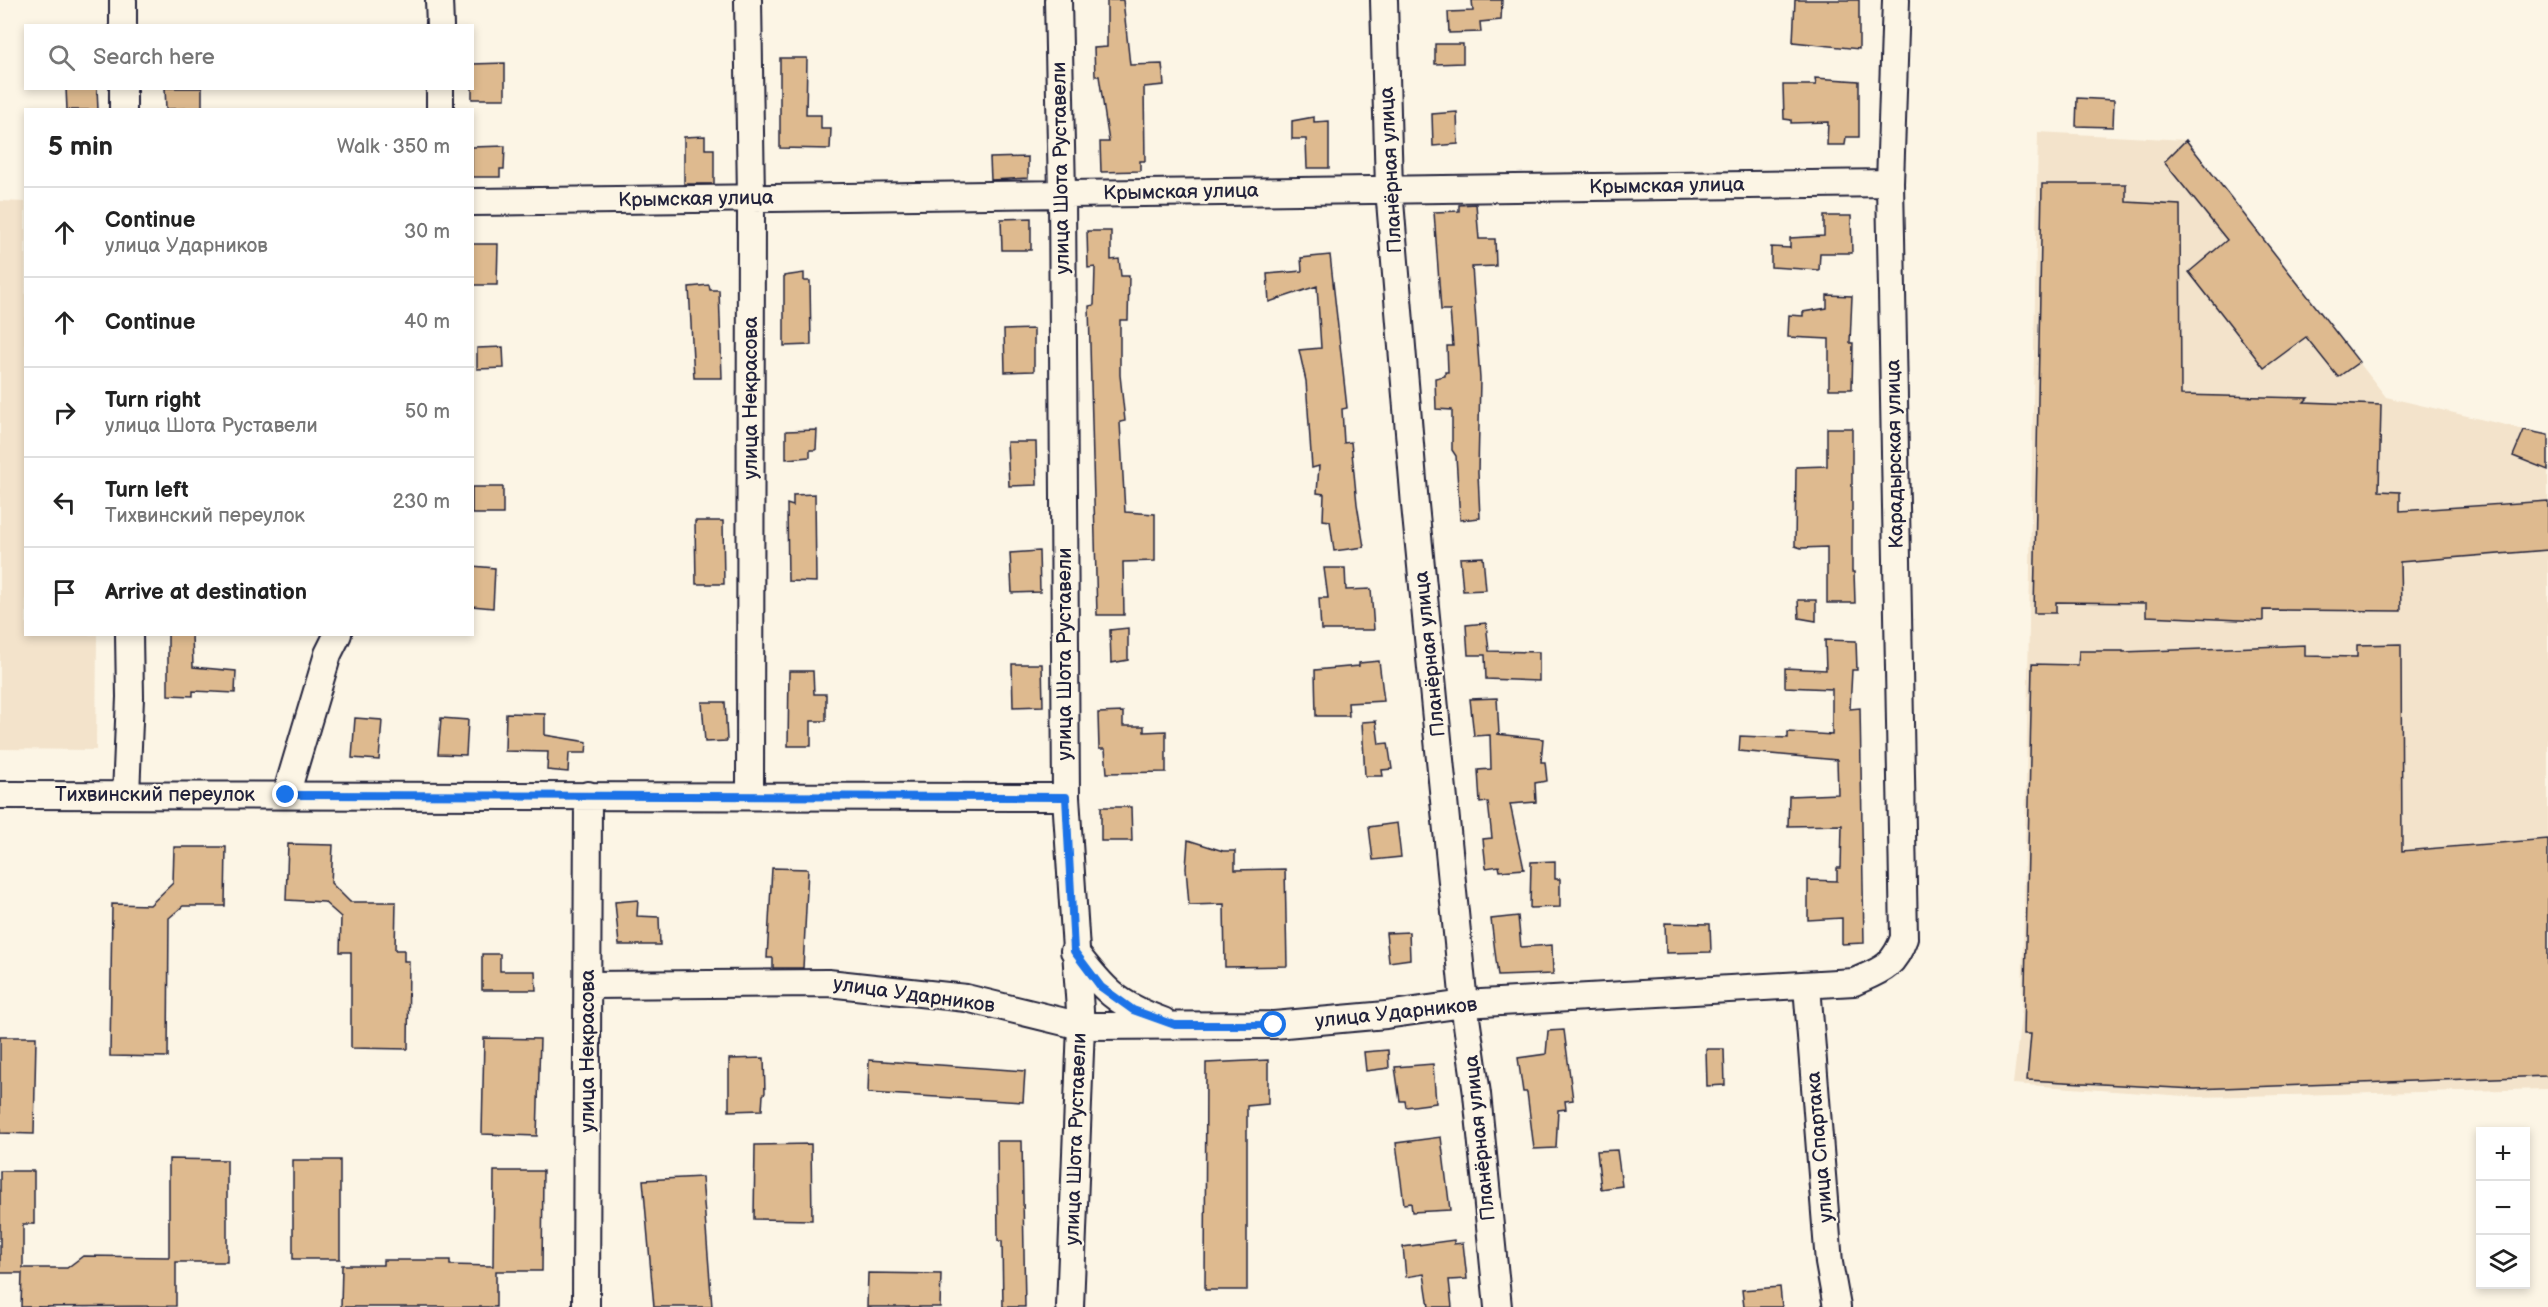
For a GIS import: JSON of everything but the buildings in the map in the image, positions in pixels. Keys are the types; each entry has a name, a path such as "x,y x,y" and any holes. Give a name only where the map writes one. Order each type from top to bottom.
{"street":[{"path":"123,0 123,24"},
{"path":"440,0 440,24"},
{"name":"улица Некрасова","path":"748,0 751,198 750,796"},
{"name":"улица Шота Руставели","path":"1058,0 1062,194 1066,797 1074,951 1081,1026 1070,1307"},
{"name":"Планёрная улица","path":"1384,0 1389,189 1416,517 1464,1004 1477,1094 1498,1307"},
{"name":"Карадырская улица","path":"1896,0 1890,183 1903,907"},
{"path":"123,90 123,108"},
{"path":"440,90 440,108"},
{"name":"Крымская улица","path":"474,202 1890,183"},
{"path":"126,795 130,697 129,636"},
{"path":"286,795 328,654 337,636"},
{"name":"Тихвинский переулок","path":"0,795 1066,797"},
{"name":"улица Некрасова","path":"585,1307 589,984 588,795"},
{"name":"улица Ударников","path":"589,984 828,983 966,998 1081,1026 1274,1025 1386,1015 1464,1004 1854,982 1886,968 1898,956 1904,938 1903,907"},
{"path":"1074,951 1101,987 1133,1010 1175,1025"},
{"name":"улица Спартака","path":"1807,986 1829,1263 1836,1307"}],"shaded area":[{"path":"2038,132 2186,140 2386,397 2548,435 2548,1089 2199,1097 2013,1084 2022,1007"},
{"path":"0,201 24,202 24,636 97,636 96,750 0,749"}],"route":[{"path":"286,795 1066,797 1074,951 1101,987 1133,1010 1175,1025 1274,1025"}]}
